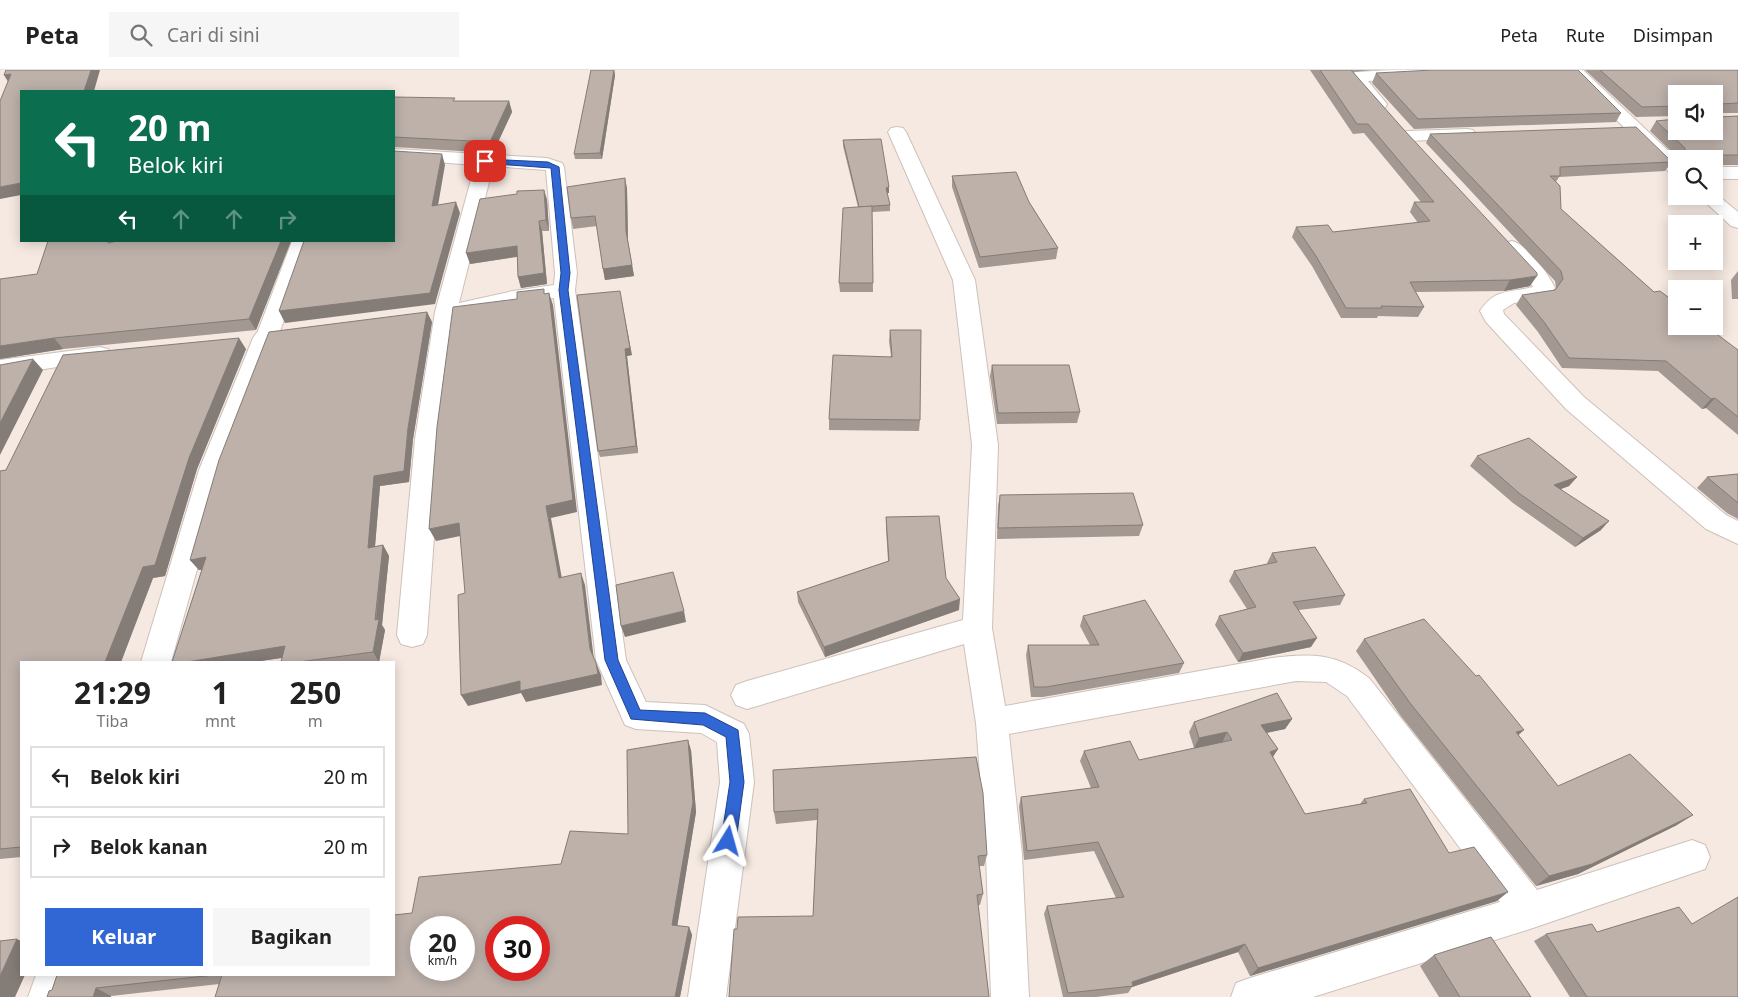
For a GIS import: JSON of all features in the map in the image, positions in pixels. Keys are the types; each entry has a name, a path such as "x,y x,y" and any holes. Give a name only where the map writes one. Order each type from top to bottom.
{"street":[{"path":"1354,74 1472,70"},
{"path":"1574,70 1668,160"},
{"path":"1354,74 1427,157"},
{"path":"1608,130 1658,123"},
{"path":"1398,125 1484,133"},
{"path":"897,132 964,280 985,445 977,628 992,723 1004,855 1010,997"},
{"path":"395,154 548,164 555,167 566,273 564,290 611,660 636,715 705,719 733,734 737,782 707,997"},
{"path":"412,635 436,314 485,161"},
{"path":"1723,173 1738,173"},
{"path":"1718,205 1738,222"},
{"path":"1500,234 1543,282 1544,288 1539,294 1502,299 1494,304 1491,311 1494,318 1575,403 1716,522 1738,534"},
{"path":"156,661 212,470 274,335 302,242"},
{"path":"436,314 513,297 564,290"},
{"path":"236,341 274,335"},
{"path":"0,368 63,358 121,352"},
{"path":"50,384 63,358"},
{"path":"747,695 977,628"},
{"path":"992,723 1280,670 1311,667 1338,672 1358,687 1530,911"},
{"path":"1250,997 1530,911 1692,857"},
{"path":"47,997 55,976"}],"building":[{"path":"6,70 91,70 84,90 20,90 20,183 0,187 0,101 11,74 4,75"},
{"path":"591,70 614,70 600,153 574,154"},
{"path":"1320,70 1351,70 1537,273 1537,276 1510,280 1410,282 1424,307 1381,306 1382,308 1346,308 1316,256 1296,227 1328,225 1333,232 1430,221 1414,202 1434,202 1368,124 1357,124"},
{"path":"1433,70 1578,70 1621,113 1418,119 1376,73"},
{"path":"1600,70 1738,70 1738,103 1723,104 1723,85 1668,85 1668,106 1642,107"},
{"path":"395,97 455,98 453,101 509,101 490,142 395,137"},
{"path":"1738,116 1738,155 1723,155 1723,150 1685,150 1676,140 1723,140 1723,117"},
{"path":"1668,120 1668,132 1656,121"},
{"path":"1636,127 1668,158 1668,162 1560,167 1560,176 1550,176 1560,186 1561,209 1654,292 1660,291 1668,297 1668,335 1718,335 1738,350 1738,417 1715,398 1711,399 1666,361 1569,358 1522,295 1555,290 1563,279 1561,271 1430,134"},
{"path":"881,139 889,187 886,188 890,205 859,207 843,140"},
{"path":"395,151 442,154 432,206 456,202 430,293 279,311 304,242 395,242"},
{"path":"1016,172 1029,202 1058,248 980,257 952,176"},
{"path":"625,178 626,231 632,265 603,269 595,216 571,218 567,187"},
{"path":"544,190 546,220 539,221 544,273 518,277 517,246 466,253 480,199 517,194 517,191"},
{"path":"872,206 873,283 839,283 843,208"},
{"path":"48,242 281,242 249,319 54,338 0,346 0,279 37,274"},
{"path":"544,289 544,294 549,293 573,500 546,506 559,578 581,573 590,649 598,674 520,691 520,681 461,695 458,595 465,593 459,523 429,529 437,427 453,307 517,299 517,292"},
{"path":"620,291 630,348 625,349 636,446 598,451 577,295"},
{"path":"427,312 408,428 404,471 374,476 368,548 383,545 375,620 379,619 373,652 306,661 281,661 285,646 193,661 172,661 206,557 190,560 219,460 269,332"},
{"path":"890,330 921,330 920,420 829,419 833,355 892,357"},
{"path":"239,338 189,458 155,565 143,567 105,661 20,661 20,847 0,849 0,471 6,470 63,355"},
{"path":"33,359 0,423 0,365"},
{"path":"992,365 1069,365 1080,412 998,413"},
{"path":"1529,438 1577,477 1554,485 1609,521 1583,538 1520,494 1477,456"},
{"path":"1738,474 1738,503 1707,477"},
{"path":"1133,493 1143,525 998,528 1000,495"},
{"path":"939,516 946,578 960,599 824,647 797,592 889,561 886,517"},
{"path":"1315,547 1345,595 1293,602 1317,638 1243,653 1219,616 1256,607 1234,571 1277,562 1272,553"},
{"path":"673,572 684,611 621,626 616,585"},
{"path":"1145,600 1184,663 1046,687 1034,687 1028,645 1099,645 1083,616"},
{"path":"1424,619 1476,676 1479,675 1524,730 1516,732 1558,786 1630,754 1693,815 1592,864 1549,876 1410,703 1364,639"},
{"path":"1277,693 1292,719 1261,725 1278,749 1270,752 1305,814 1367,803 1364,799 1410,789 1449,853 1474,847 1508,892 1258,968 1245,944 1132,982 1133,986 1068,993 1047,906 1124,897 1098,842 1027,851 1021,797 1099,787 1084,751 1130,741 1139,760 1232,740 1227,732 1199,738 1194,722"},
{"path":"688,740 693,802 672,925 689,927 675,997 215,997 222,976 395,976 395,915 412,913 419,877 561,864 570,831 628,834 627,750"},
{"path":"976,757 983,793 987,855 978,856 983,894 977,895 989,997 729,997 734,929 737,929 738,917 813,916 818,809 774,812 773,770"},
{"path":"1738,897 1738,997 1587,997 1546,934 1592,924 1597,932 1679,907 1692,924"},
{"path":"1491,937 1531,997 1460,997 1434,955"},
{"path":"17,939 0,976 0,941"},
{"path":"57,976 205,976 96,988 93,997 47,997 49,991 52,990"}],"route":[{"path":"485,161 548,164 555,167 566,273 564,290 611,660 636,715 705,719 733,734 737,782 728,841"}]}
